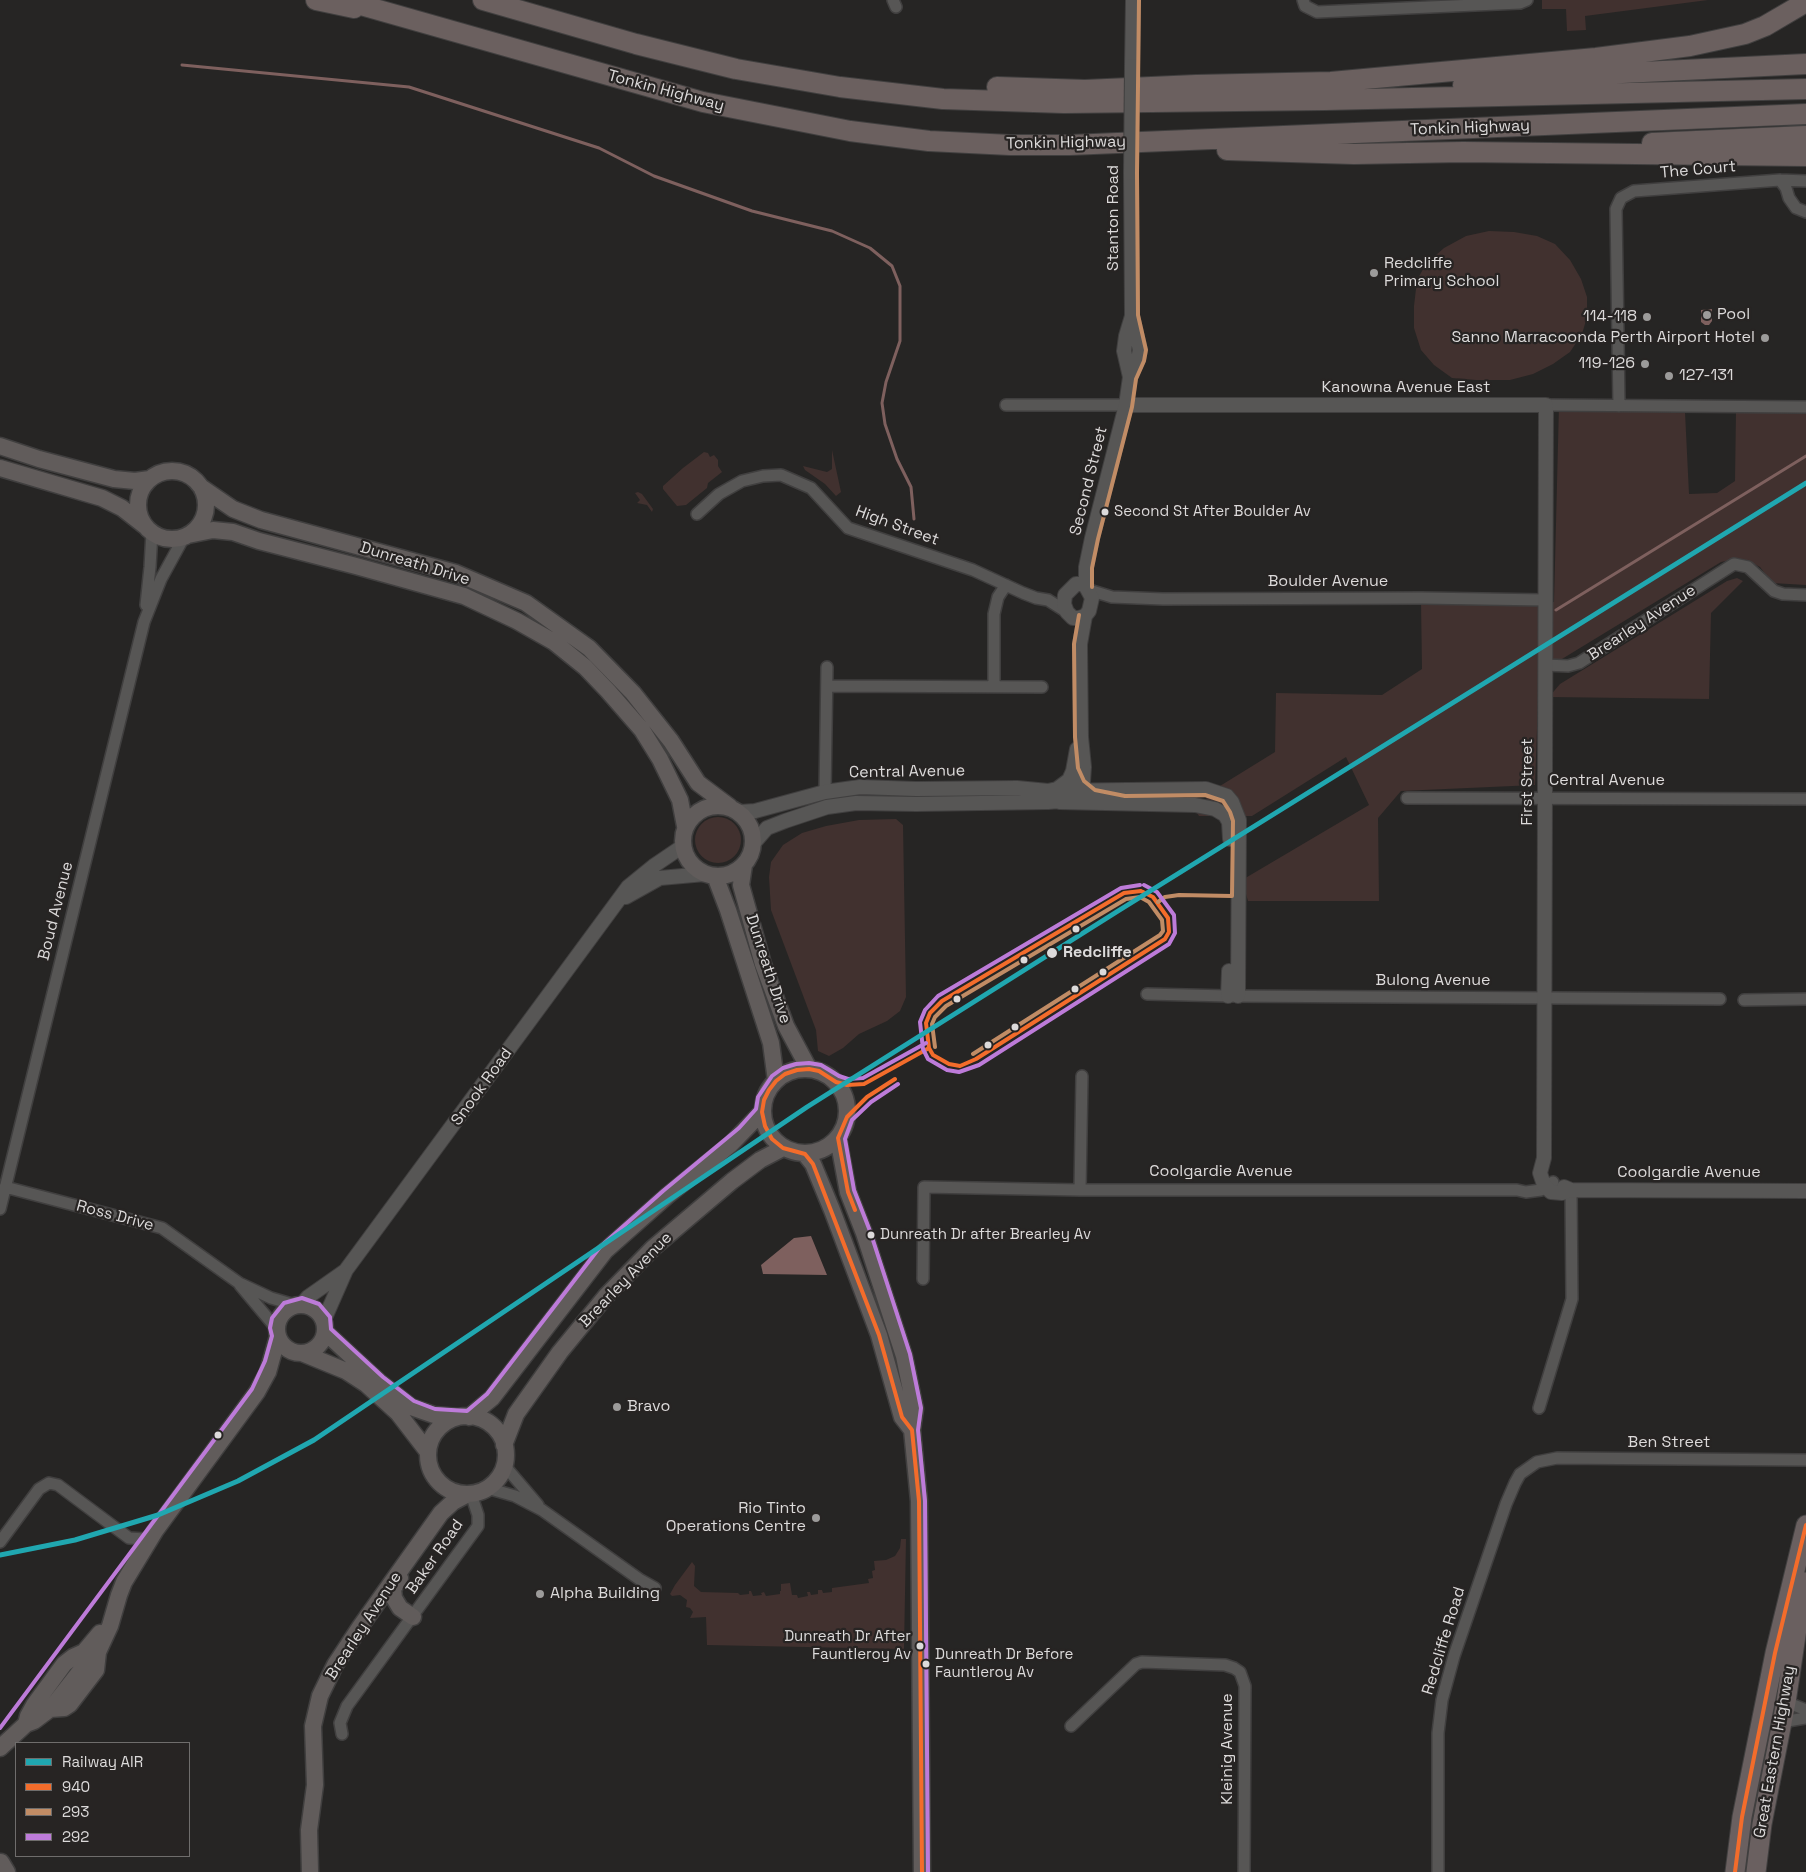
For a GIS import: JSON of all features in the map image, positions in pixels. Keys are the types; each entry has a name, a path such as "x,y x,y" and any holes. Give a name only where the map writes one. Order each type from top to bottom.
{"highway":[{"path":"316,0 415,20"},
{"name":"Tonkin Highway","path":"342,0 703,102 850,131 928,141 1010,145 1070,144 1806,114"},
{"name":"Tonkin Highway","path":"483,0 636,44 736,69 840,87 944,99 1064,103 1325,100 1806,89"},
{"path":"840,87 994,87 1085,90 1331,82 1596,58 1690,46 1745,34 1765,26 1806,2"},
{"name":"Tonkin Highway","path":"1325,100 1541,77 1806,64"},
{"path":"1070,144 1354,154 1463,152 1806,136"},
{"path":"1463,152 1806,156"},
{"name":"Great Eastern Highway","path":"1735,1872 1742,1818 1771,1673 1806,1525"},
{"name":"Great Eastern Highway","path":"1756,1872 1762,1824 1786,1702 1796,1624 1806,1574"}],"main road":[{"path":"0,446 39,459 114,479 150,479"},
{"path":"0,468 102,498 122,508 150,531 167,539 186,536 197,528 203,519 206,508 205,497 201,487 193,478 183,473 172,471 150,479 143,488 139,498 138,510 150,531"},
{"name":"Dunreath Drive","path":"201,487 233,509 261,520 456,573 526,603 589,648 633,693 671,740 698,783 735,810"},
{"name":"Dunreath Drive","path":"186,536 213,530 233,532 259,541 464,596 517,621 547,638 585,667 642,730 660,759 680,800 685,826"},
{"path":"720,805 735,810 750,826 753,844 750,855 744,865 735,872 725,875 710,875 690,863 683,846 685,826 699,810 709,806 720,805"},
{"name":"Dunreath Drive","path":"744,865 741,885 763,964 786,1026 809,1069"},
{"name":"Dunreath Drive","path":"710,875 728,910 771,1043 776,1081"},
{"path":"809,1069 826,1074 836,1082 844,1095 848,1110 838,1138 823,1149 806,1154 783,1148 772,1139 765,1126 762,1112 768,1090 776,1081 785,1074 809,1069"},
{"name":"Brearley Avenue","path":"463,1417 492,1398 605,1251 667,1196 731,1144 762,1112"},
{"path":"838,1138 848,1192 904,1356 915,1409 912,1430 919,1501 922,1872"},
{"name":"Brearley Avenue","path":"504,1446 521,1406 560,1352 606,1296 653,1248 732,1180 760,1160 783,1148"},
{"path":"806,1154 813,1164 879,1335 902,1417 912,1430"},
{"path":"29,1717 34,1721 53,1708 64,1694 99,1641 124,1582 155,1531 257,1392 268,1372 282,1314 298,1305 315,1309 324,1326 379,1382 411,1407 434,1415 463,1417 481,1419 491,1425 499,1434 504,1446 504,1466 495,1482 488,1488 470,1494 451,1491 436,1480 429,1466 428,1452 431,1440 437,1430 447,1422 463,1417"},
{"path":"302,1353 315,1349 320,1344 324,1326"},
{"path":"277,1332 284,1347 289,1350 302,1353 346,1371 366,1384 398,1413 428,1452"},
{"name":"Brearley Avenue","path":"310,1872 309,1830 315,1785 313,1726 320,1696 335,1665 415,1550 448,1506 470,1494"},
{"path":"412,1617 395,1603 393,1594 395,1584 409,1566 415,1550"},
{"path":"0,1748 29,1717 54,1696 99,1641"},
{"path":"1,1862 7,1872"}],"street":[{"name":"Stanton Road","path":"1126,405 1130,377 1124,351 1132,316 1133,0"},
{"path":"1303,0 1305,6 1317,12 1520,3 1527,0"},
{"path":"1780,180 1796,208 1806,212"},
{"name":"The Court","path":"1620,406 1616,209 1621,198 1634,191 1780,180 1806,181"},
{"name":"Kanowna Avenue East","path":"1006,405 1806,407"},
{"name":"Second Street","path":"1079,613 1064,604 1079,588 1086,567 1126,405"},
{"name":"First Street","path":"1546,405 1544,1158 1540,1173 1547,1183"},
{"name":"High Street","path":"697,514 719,494 742,481 763,476 781,475 810,488 848,528 973,570 1036,598 1048,600 1079,613"},
{"name":"Boud Avenue","path":"0,1209 144,622 150,567 150,531"},
{"name":"Boud Avenue","path":"144,622 161,579 186,536"},
{"name":"Brearley Avenue","path":"1545,665 1568,666 1579,663 1734,564 1748,566 1774,591 1783,594 1806,595"},
{"path":"994,686 994,614 998,596 1006,585"},
{"path":"1048,600 1079,588"},
{"name":"Second Street","path":"1078,782 1081,736 1079,613 1092,598 1079,588"},
{"name":"Boulder Avenue","path":"1079,588 1112,596 1164,599 1422,598 1546,600"},
{"name":"Boulder Avenue","path":"1079,613 1112,596"},
{"path":"826,792 827,668"},
{"path":"827,686 1042,687"},
{"name":"Central Avenue","path":"753,844 767,828 827,807 856,803 916,804 1048,797 1067,798 1078,782 1090,777 1097,784 1125,790 1206,789 1227,796 1232,802 1239,820 1233,996"},
{"path":"1078,782 1089,798 1099,802"},
{"name":"Central Avenue","path":"1078,782 1125,790"},
{"name":"Central Avenue","path":"735,810 778,806 826,792 860,787 916,789 1017,788 1048,797 1099,802 1195,805 1215,809 1225,815 1229,822 1230,832 1233,996"},
{"name":"Central Avenue","path":"1407,798 1806,799"},
{"name":"Snook Road","path":"324,1326 346,1270 628,887 655,865 683,846"},
{"name":"Snook Road","path":"617,903 660,878 710,875"},
{"name":"Bulong Avenue","path":"1147,994 1720,999"},
{"path":"1744,1000 1806,999"},
{"path":"1080,1190 1082,1076"},
{"name":"Coolgardie Avenue","path":"924,1279 924,1187 1080,1190 1517,1190 1534,1192 1547,1183 1551,1192 1556,1193 1571,1190 1806,1191"},
{"name":"Ross Drive","path":"5,1187 162,1228 239,1284 271,1298 298,1305"},
{"path":"1539,1408 1572,1299 1571,1190"},
{"name":"Snook Road","path":"298,1305 346,1270"},
{"name":"Ross Drive","path":"239,1284 277,1332"},
{"name":"Ben Street","path":"1533,1464 1542,1460 1557,1458 1806,1460"},
{"name":"Redcliffe Road","path":"1438,1872 1438,1733 1446,1680 1512,1488 1520,1474 1533,1464"},
{"path":"504,1466 542,1510"},
{"path":"0,1542 39,1489 49,1483 58,1485 129,1538 145,1539 155,1531"},
{"path":"488,1488 515,1496 542,1510 639,1579 655,1588"},
{"name":"Baker Road","path":"342,1734 340,1723 347,1706 476,1529 479,1522 478,1515 470,1494"},
{"name":"Kleinig Avenue","path":"1072,1726 1131,1668 1142,1662 1225,1665 1240,1672 1245,1686 1244,1872"},
{"path":"1786,1702 1806,1710"},
{"path":"1782,1722 1806,1718"}],"shaded area":[{"path":"1542,0 1708,0 1585,16 1586,30 1567,31 1566,9 1542,9"},
{"path":"1489,231 1514,232 1537,236 1555,244 1570,260 1581,279 1587,297 1587,317 1582,334 1570,352 1553,364 1533,374 1510,380 1452,378 1434,365 1421,350 1414,328 1417,280 1426,264 1444,248 1466,236"},
{"name":"Pool","path":"1712,309 1712,321 1709,325 1705,325 1701,322 1701,310"},
{"path":"1559,405 1685,412 1689,494 1717,493 1735,481 1736,411 1806,414 1806,585 1772,583 1760,567 1746,560 1735,559 1721,562 1539,673 1535,785 1401,791 1378,818 1379,901 1248,901 1242,880 1369,805 1346,757 1252,816 1199,816 1193,807 1206,802 1207,794 1275,752 1276,693 1382,695 1422,669 1421,602 1554,602"},
{"path":"832,450 841,492 836,496 825,484 805,470 803,466 827,472 832,469"},
{"path":"704,452 708,453 710,457 714,455 722,472 708,483 707,488 686,505 677,506 663,489 663,486"},
{"path":"635,493 642,494 653,509 652,512 647,505 637,503 640,500"},
{"path":"1737,578 1743,581 1711,613 1709,699 1549,697 1560,684 1727,581"},
{"path":"723,817 735,823 740,831 740,849 735,857 727,862 713,863 701,857 696,849 695,835 701,823 709,818"},
{"path":"896,819 903,825 906,997 900,1011 887,1021 859,1034 843,1048 829,1056 818,1051 816,1030 771,910 769,877 771,862 783,845 802,833 859,820"},
{"path":"811,1236 827,1275 763,1274 761,1265 794,1238"},
{"path":"901,1539 906,1539 904,1649 707,1645 706,1617 690,1618 693,1612 690,1608 686,1607 687,1600 680,1595 672,1596 670,1594 692,1562 695,1566 694,1586 701,1592 738,1593 740,1595 749,1594 749,1591 751,1591 753,1596 762,1595 761,1593 764,1592 766,1596 780,1594 781,1584 790,1583 792,1595 797,1595 798,1598 808,1596 807,1592 810,1592 811,1595 818,1594 818,1590 822,1590 823,1593 832,1592 832,1588 869,1583 868,1579 873,1578 872,1571 875,1570 874,1561 886,1560 895,1556 900,1548"}],"waterway":[{"path":"182,65 409,87 599,148 654,176 752,211 832,231 870,248 892,266 900,286 900,341 886,382 882,403 885,424 897,459 911,487 914,519"},
{"path":"1556,610 1806,456"}],"rail line":[{"name":"AIR","path":"0,1555 75,1540 158,1515 238,1481 314,1440 807,1107 1806,483"}],"transit line":[{"name":"293","path":"1092,587 1092,568 1098,539 1132,407 1136,379 1144,361 1146,350 1138,315 1139,0"},
{"name":"293","path":"1079,615 1074,644 1075,737 1078,768 1084,781 1095,790 1125,796 1205,795 1223,801 1233,821 1232,896 1179,895 1165,897 1158,902"},
{"name":"292","path":"1140,885 1121,888 938,996 925,1010 920,1022 923,1049 928,1059 947,1070 959,1072 979,1065 1169,944 1175,933 1174,915 1157,892 1144,885"},
{"name":"940","path":"1141,891 1153,897 1168,918 1169,932 1165,939 976,1059 960,1066 949,1064 933,1055 929,1048 926,1023 930,1013 942,1001 1124,893 1141,891"},
{"name":"293","path":"935,1047 932,1024 935,1017 946,1006 1126,899 1140,897 1149,902 1162,920 1163,931 1160,935 973,1054"},
{"name":"292","path":"0,1728 252,1389 265,1361 272,1336 270,1328 272,1318 284,1303 302,1298 319,1304 330,1317 331,1329 383,1377 414,1401 435,1409 467,1411 487,1394 600,1247 663,1191 739,1128 756,1109 758,1097 772,1076 783,1068 809,1063 821,1065 848,1079 863,1078 926,1043"},
{"name":"940","path":"922,1872 919,1501 912,1430 902,1417 879,1335 813,1164 805,1154 783,1148 772,1139 765,1126 762,1112 764,1100 769,1090 785,1074 809,1069 819,1071 836,1082 847,1085 864,1084 929,1048"},
{"name":"940","path":"855,1210 848,1192 838,1138 847,1117 867,1097 895,1079"},
{"name":"292","path":"898,1084 871,1102 852,1120 845,1139 854,1190 870,1231 910,1354 921,1408 918,1430 925,1501 928,1872"},
{"name":"940","path":"1735,1872 1742,1817 1775,1653 1806,1525"}],"place":[{"name":"Redcliffe Primary School","path":"1374,273"},
{"name":"Pool","path":"1707,315"},
{"name":"114-118","path":"1647,317"},
{"name":"Sanno Marracoonda Perth Airport Hotel","path":"1765,338"},
{"name":"119-126","path":"1645,364"},
{"name":"127-131","path":"1669,376"},
{"name":"Second St After Boulder Av","path":"1105,512"},
{"name":"Redcliffe","path":"1052,953"},
{"name":"Dunreath Dr after Brearley Av","path":"871,1235"},
{"name":"Bravo","path":"617,1407"},
{"name":"Rio Tinto Operations Centre","path":"816,1518"},
{"name":"Alpha Building","path":"540,1594"},
{"name":"Dunreath Dr After Fauntleroy Av","path":"920,1646"},
{"name":"Dunreath Dr Before Fauntleroy Av","path":"926,1664"}]}
